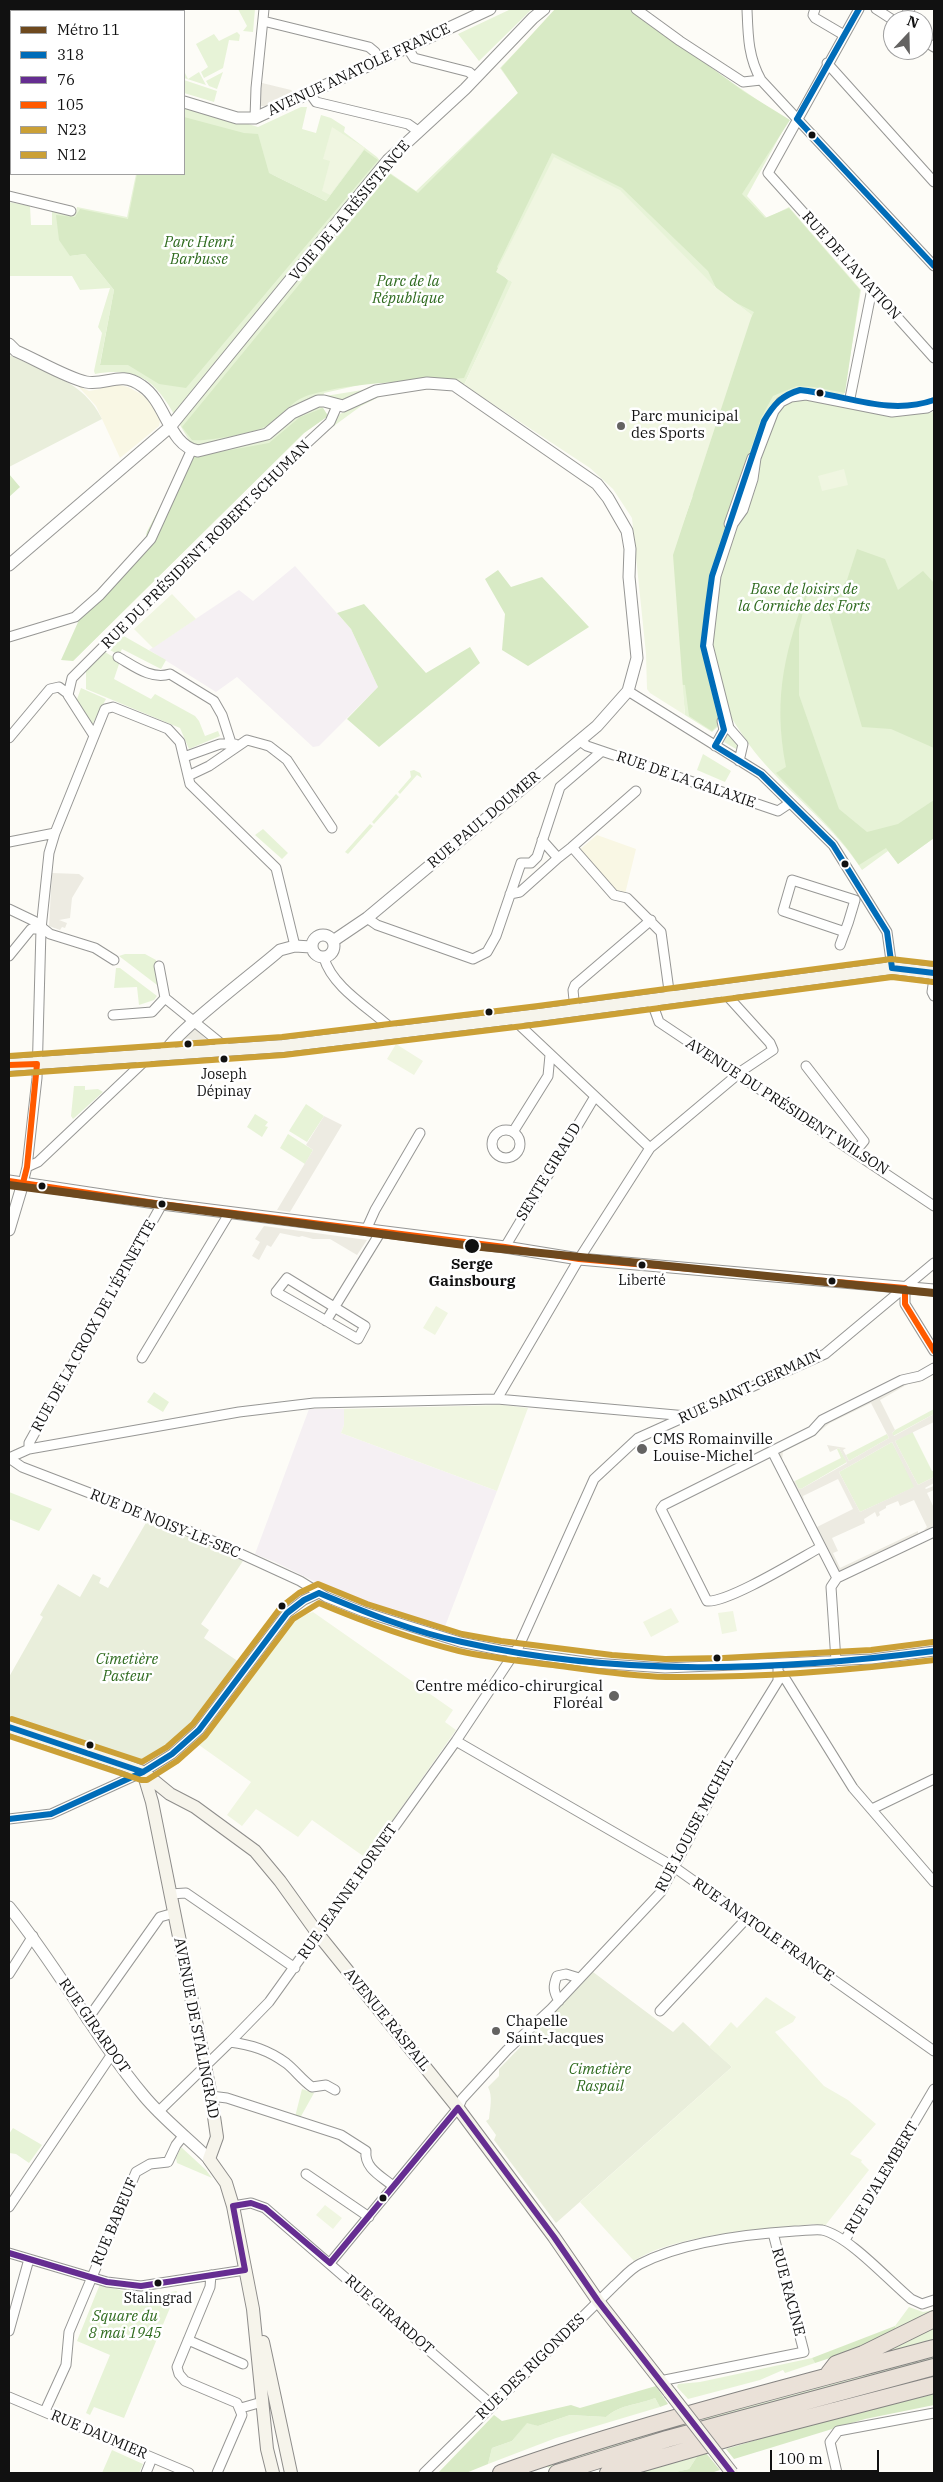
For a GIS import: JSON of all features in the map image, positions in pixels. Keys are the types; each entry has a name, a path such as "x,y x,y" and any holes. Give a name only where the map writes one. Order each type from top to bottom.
{"highway":[{"path":"826,2377 836,2364 871,2350 934,2319"},
{"path":"501,2473 580,2445 934,2348"},
{"path":"557,2473 667,2439 934,2367"},
{"path":"909,2390 934,2380"},
{"path":"608,2473 909,2390 934,2385"}],"main road":[{"path":"9,1065 284,1046 670,998 892,968 934,973"},
{"name":"AVENUE RASPAIL","path":"9,1727 143,1772 170,1794 195,1808 256,1851 318,1934 458,2108 554,2237 598,2301 732,2473"},
{"name":"AVENUE DE STALINGRAD","path":"143,1772 152,1802 206,2066 217,2137 210,2159"},
{"path":"210,2159 224,2178 233,2206 253,2309 265,2348 291,2473"},
{"path":"253,2309 267,2449 273,2473"}],"street":[{"path":"185,102 237,118 255,118 264,9"},
{"name":"AVENUE ANATOLE FRANCE","path":"255,118 380,61 473,12 490,9"},
{"name":"VOIE DE LA RÉSISTANCE","path":"9,565 170,427 388,160 476,78 544,9"},
{"path":"636,9 688,47 743,82 761,80"},
{"path":"747,9 748,46 752,64 761,80 934,266"},
{"path":"797,119 859,9"},
{"path":"814,12 818,20 844,35"},
{"path":"263,21 369,47 375,52 380,61"},
{"path":"407,47 414,58 469,72 476,78"},
{"path":"9,72 10,50"},
{"path":"827,64 934,182"},
{"path":"309,92 316,102 408,124 418,131"},
{"name":"RUE DE L'AVIATION","path":"797,119 768,173 934,358"},
{"path":"9,196 71,211"},
{"path":"849,401 872,289"},
{"path":"9,344 16,351 86,382 118,378 136,382 150,392 158,402 170,427 182,442 192,449 208,450 267,434 292,413 318,401 324,401 337,406 348,405 371,393 390,389 427,383 454,385 597,484 608,498 627,531 629,577 637,658 628,691 761,774 833,845 886,932 892,968"},
{"path":"739,761 743,744 727,729 709,654 713,596 716,576 734,524 743,510 753,479 756,458 774,411 781,402 791,397 806,394 892,407 927,404 934,400"},
{"path":"849,401 892,412 927,408 934,404"},
{"name":"RUE DU PRÉSIDENT ROBERT SCHUMAN","path":"67,692 70,681 330,422 337,406"},
{"path":"9,637 75,616 100,595 151,539 192,449"},
{"path":"118,657 151,674 158,676 170,674 214,701 222,715 231,743"},
{"path":"9,738 50,689 59,687 67,692 93,734"},
{"name":"RUE PAUL DOUMER","path":"333,941 367,918 580,741 617,707 628,691"},
{"path":"9,1230 27,1167 37,1064 41,929 44,923 49,852 93,734 105,709 109,707 168,729 180,742 190,784 276,868 295,946"},
{"path":"715,746 727,729"},
{"name":"RUE DE LA GALAXIE","path":"580,741 602,751 778,810 790,803"},
{"path":"188,776 209,766 244,742"},
{"path":"184,757 220,744 244,742 269,746 287,760 332,828"},
{"path":"367,918 377,925 474,959 487,952 521,863 531,863 537,857 560,787 602,751"},
{"path":"510,894 520,892 636,791"},
{"path":"9,842 55,833"},
{"path":"542,840 558,858"},
{"path":"572,846 614,895 627,898 651,920 663,937 670,998"},
{"path":"845,932 783,912 792,880 855,900"},
{"path":"840,945 855,900 864,894"},
{"path":"9,909 34,921 41,929"},
{"path":"575,1010 572,990 575,984 651,920"},
{"path":"9,956 31,929 41,929 95,948 114,960"},
{"path":"319,935 327,936 333,941 333,950 324,958 315,955 311,947 313,940 319,935"},
{"path":"164,1054 166,1048 194,1022 280,950 295,946 311,947"},
{"path":"324,958 327,967 346,989 396,1032"},
{"path":"159,966 165,998 229,1050"},
{"path":"934,978 932,992 934,996"},
{"path":"496,1399 578,1259 650,1148 737,1075 772,1052 773,1048 722,990"},
{"path":"113,1015 152,1012 165,998"},
{"name":"AVENUE DU PRÉSIDENT WILSON","path":"651,1000 659,1022 934,1206"},
{"path":"512,1018 594,1098 650,1148"},
{"path":"27,1167 38,1162 151,1055"},
{"path":"513,1132 548,1076 550,1055"},
{"path":"806,1066 864,1141 855,1152"},
{"path":"548,1076 567,1072"},
{"name":"SENTE GIRAUD","path":"505,1247 594,1098"},
{"path":"366,1230 375,1210 420,1133"},
{"path":"9,1181 162,1204 380,1233 505,1247 578,1259 934,1290"},
{"name":"RUE DE LA CROIX DE L'ÉPINETTE","path":"29,1449 29,1443 162,1204"},
{"path":"142,1358 230,1212"},
{"path":"326,1321 380,1233"},
{"name":"RUE SAINT-GERMAIN","path":"515,1652 594,1479 638,1438 825,1354 934,1263"},
{"path":"287,1278 365,1326 358,1339 326,1321 276,1292 283,1280 287,1278"},
{"path":"904,1288 905,1304 934,1352"},
{"path":"821,1548 741,1590 713,1601 707,1601 661,1509 664,1505 812,1431 822,1420 902,1380 920,1376 934,1368"},
{"path":"9,1458 29,1449 294,1404 496,1399 687,1416"},
{"path":"772,1451 837,1578"},
{"name":"RUE DE NOISY-LE-SEC","path":"9,1458 22,1467 204,1537 300,1581 318,1593 364,1612 445,1638 515,1652 593,1663 665,1668 778,1669 934,1651"},
{"path":"836,1661 831,1588 837,1578 934,1533"},
{"path":"9,1819 52,1814 143,1772 172,1754 199,1730 283,1617 296,1605 318,1593"},
{"name":"RUE JEANNE HORNET","path":"158,2112 269,2002 456,1741 515,1652"},
{"path":"778,1669 853,1788 934,1882"},
{"name":"RUE LOUISE MICHEL","path":"330,2264 458,2108 462,2098 559,2000 661,1892 725,1768 774,1689 778,1669"},
{"name":"RUE ANATOLE FRANCE","path":"456,1741 674,1867 934,2051"},
{"path":"872,1808 934,1779"},
{"path":"170,1894 186,1893 295,1968"},
{"name":"RUE GIRARDOT","path":"9,1907 33,1936 87,2020 158,2112 210,2159"},
{"path":"87,2020 160,1917 174,1913"},
{"path":"660,2011 747,1918"},
{"path":"9,1974 33,1936"},
{"path":"559,2000 554,1993 553,1984 557,1976 566,1974 579,1978"},
{"path":"230,2042 252,2045 266,2050 287,2064 312,2087 326,2085 335,2090"},
{"path":"9,2207 112,2054"},
{"name":"RUE D'ALEMBERT","path":"845,2240 934,2089"},
{"path":"211,2096 228,2098 341,2135 366,2151 365,2160 369,2167 393,2186"},
{"name":"RUE BABEUF","path":"92,2278 136,2172 150,2164 168,2162 176,2145 184,2135"},
{"path":"306,2174 368,2217"},
{"name":"RUE GIRARDOT","path":"233,2206 251,2203 265,2208 492,2405"},
{"name":"RUE DES RIGONDES","path":"424,2473 598,2301 639,2265 700,2244 773,2233 821,2230 845,2240 911,2299 922,2304 934,2300"},
{"name":"RUE RACINE","path":"660,2381 804,2352 773,2233"},
{"path":"9,2253 92,2278 141,2286 245,2270"},
{"path":"9,2331 30,2259"},
{"path":"211,2275 210,2287 177,2367 179,2374 185,2381 237,2403 241,2408 242,2415 217,2473"},
{"path":"45,2411 66,2365 70,2332 92,2278"},
{"path":"188,2340 243,2364"},
{"name":"RUE DAUMIER","path":"9,2397 189,2473"},
{"path":"241,2408 262,2402"},
{"path":"837,2473 830,2442 838,2431 934,2413"},
{"path":"146,2473 152,2458"}],"shaded area":[{"path":"258,82 291,90 294,93 266,106 261,106"},
{"path":"115,384 128,387 141,394 150,402 160,421 159,426 120,458 96,406 77,385 89,391 100,389 101,386"},
{"path":"295,566 351,629 378,687 319,746 313,747 237,677 216,692 149,650 239,590 253,601"},
{"path":"597,835 636,849 625,894 615,891 579,850"},
{"path":"52,873 79,874 84,878 72,898 70,918 59,920 67,923 65,928 62,927 60,930 49,926"},
{"path":"196,1029 206,1039 206,1043 213,1042 215,1045 178,1047 177,1045 191,1030"},
{"path":"324,1116 342,1125 290,1212 277,1210 313,1150 306,1145"},
{"path":"264,1226 367,1240 357,1255 330,1239 313,1239 280,1233 271,1247 267,1245 259,1260 252,1256 260,1242 255,1239"},
{"path":"919,1379 921,1382 908,1384 880,1400 895,1430 892,1433 894,1436 934,1414 934,1422 895,1441 918,1485 934,1477 934,1483 925,1488 934,1486 934,1490 927,1493 934,1508 934,1528 928,1531 924,1530 927,1527 914,1500 900,1506 898,1501 886,1506 886,1508 879,1512 880,1515 877,1517 875,1512 864,1519 865,1523 832,1538 838,1551 833,1553 840,1568 918,1531 918,1536 838,1572 816,1531 818,1530 817,1527 853,1509 838,1479 803,1496 804,1500 801,1502 784,1467 786,1465 793,1482 795,1481 798,1488 801,1489 847,1463 839,1448 830,1452 827,1445 846,1448 843,1450 849,1461 889,1438 871,1403 830,1423 811,1438 783,1452 782,1460 778,1457 779,1452 823,1424 886,1390","holes":["892,1442 914,1487 860,1512 839,1472"]},
{"path":"309,1409 344,1409 344,1425 341,1433 497,1491 444,1629 332,1590 255,1554"}],"green space":[{"path":"238,9 255,9 253,32 243,31 247,26"},
{"path":"511,9 532,9 479,61 458,34"},
{"name":"Parc de la République","path":"555,9 632,9 743,91 790,120 742,194 765,218 789,208 860,290 845,393 797,386 773,396 761,418 709,575 701,646 718,720 717,726 712,731 689,716 685,685 670,684 671,555 693,496 668,483 754,312 719,294 708,271 622,188 552,153 497,267 508,281 464,378 386,383 327,390 302,398 260,429 207,440 192,440 182,427 390,174 418,193 518,93 501,68"},
{"name":"Base de loisirs de la Corniche des Forts","path":"544,22 669,39 788,121 747,196 767,218 789,207 861,290 842,406 891,417 934,412 934,838 898,864 888,851 862,870 828,827 759,758 730,716 712,732 685,715 675,611 673,555 751,315 714,286 496,273 513,282 464,385 449,377 373,382 324,393 321,405 328,416 304,433 73,661 142,555 147,532 192,445 165,400 146,380 132,374 116,372 95,374 102,333 98,327 110,288 80,290 72,276 9,276 9,202 30,206 31,225 52,225 52,211 75,215 77,207 127,217 136,175 185,175 185,104 258,127 301,107 307,107 302,129 316,133 321,115 331,118 345,127 344,132 377,157 390,173 416,191 518,93 500,68","holes":["364,150 335,210 269,173 326,201","76,217 134,317 122,365 100,364 114,290 85,254 70,256"]},
{"path":"237,32 240,35 239,41 229,40 223,68 204,78 201,72 208,67 196,44 214,34 219,41"},
{"path":"199,72 206,85 185,78 185,73 188,79"},
{"path":"223,72 217,89 209,86 206,81"},
{"path":"185,80 217,91 214,102 185,93"},
{"name":"Parc Henri Barbusse","path":"185,117 244,133 258,134 269,173 326,201 364,150 378,160 186,388 159,384 128,365 100,365 114,290 85,254 70,256 59,240 56,215 75,217 80,209 128,219 137,175 185,175"},
{"path":"332,127 365,148 330,195 322,191 330,161 323,159"},
{"name":"Parc municipal des Sports","path":"554,157 620,190 714,286 752,315 673,555 685,715 650,693 647,689 646,654 632,518 613,489 590,468 464,385 512,282 496,272"},
{"path":"9,355 50,373 74,387 85,395 102,419 9,467"},
{"path":"369,389 349,402 325,396"},
{"path":"377,395 381,396 361,406 327,431 340,414"},
{"path":"323,408 328,416 304,433 73,661 61,660 79,620 141,557 147,532 186,458 269,443 300,417"},
{"path":"844,469 848,485 822,491 818,476"},
{"path":"9,474 20,487 9,497"},
{"path":"857,549 885,559 898,590 923,571 934,583 934,748 891,729 862,727 827,607 847,580"},
{"path":"498,570 511,587 542,577 589,627 528,666 502,650 505,614 485,579"},
{"path":"810,582 799,629 799,695 839,809 867,832 898,824 934,800 934,838 898,864 886,848 859,865 831,829 776,773 786,767 780,717 784,672 794,629"},
{"path":"172,594 196,619 153,648 134,629"},
{"path":"364,604 426,673 470,647 480,663 379,747 347,719 378,687 351,629 337,613"},
{"path":"122,635 166,660 161,669 122,649 119,655 108,649"},
{"path":"105,652 120,661 114,679 151,699 155,694 195,716 205,736 218,731 220,736 189,749 180,728 86,689 86,671"},
{"path":"81,688 106,699 93,723 90,723 76,702"},
{"path":"728,733 739,745 736,749 724,742"},
{"path":"703,754 731,771 725,782 697,770"},
{"path":"414,770 420,773 422,778 417,775 400,794 398,792 411,777 410,771"},
{"path":"396,794 399,797 374,824 372,822"},
{"path":"370,824 373,826 348,854 345,852"},
{"path":"263,829 288,853 282,859 255,835"},
{"path":"125,954 145,954 156,960 161,988 119,956"},
{"path":"116,968 120,968 157,996 154,1000 139,1005 137,987 114,988"},
{"path":"396,1044 423,1061 414,1075 387,1059"},
{"path":"74,1086 85,1086 85,1090 98,1089 103,1092 73,1119 71,1116"},
{"path":"306,1104 324,1116 307,1142 289,1131"},
{"path":"255,1114 268,1122 265,1126 268,1127 262,1137 247,1127"},
{"path":"288,1134 313,1150 305,1164 280,1148"},
{"path":"436,1306 448,1313 435,1335 423,1328"},
{"path":"154,1392 169,1402 163,1412 147,1402"},
{"path":"503,1405 528,1408 497,1491 341,1433 344,1425 344,1409"},
{"path":"934,1409 934,1414 893,1436 892,1433 895,1430"},
{"path":"912,1431 932,1471 934,1471 934,1477 918,1485 895,1441"},
{"path":"887,1434 889,1438 849,1461 846,1455"},
{"path":"892,1442 915,1487 860,1512 839,1472"},
{"path":"839,1448 847,1462 801,1489 798,1488 795,1481 841,1458 837,1449"},
{"path":"9,1492 52,1509 39,1531 9,1519"},
{"name":"Cimetière Pasteur","path":"147,1521 200,1541 243,1561 201,1624 209,1630 204,1638 239,1662 209,1704 187,1730 161,1753 146,1762 9,1717 9,1677 43,1617 40,1615 58,1584 80,1597 93,1574 101,1578 99,1583 108,1588"},
{"path":"671,1608 679,1622 651,1637 643,1622"},
{"path":"733,1611 737,1631 722,1634 718,1613"},
{"path":"313,1612 453,1710 445,1722 456,1730 366,1858 312,1820 298,1837 256,1809 242,1826 227,1815 251,1782 199,1745 290,1620"},
{"name":"Cimetière Raspail","path":"593,1972 673,2032 683,2022 732,2067 556,2223 494,2140 496,2135 486,2121 489,2119 491,2102 488,2087 499,2076 499,2069"},
{"path":"766,1997 796,2017 793,2022 775,2032 824,2086 848,2100 876,2124 850,2154 862,2160 861,2162 869,2170 824,2227 814,2224 721,2234 672,2245 651,2252 634,2261 580,2202 732,2067 709,2047 731,2022 737,2028"},
{"path":"302,2089 314,2093 300,2118 295,2117"},
{"path":"13,2128 42,2145 29,2163 16,2154 9,2153 9,2134"},
{"path":"181,2147 212,2178 177,2163 176,2158"},
{"path":"325,2205 342,2218 333,2229 316,2215"},
{"name":"Square du 8 mai 1945","path":"100,2284 143,2297 177,2291 124,2418 94,2407 90,2415 86,2413 110,2355 77,2341"},
{"path":"909,2307 923,2312 934,2310 934,2312 895,2330 895,2326"},
{"path":"895,2326 895,2330 845,2353 815,2363 812,2358"},
{"path":"934,2328 934,2339 885,2353 885,2351"},
{"path":"934,2357 934,2359 704,2421 702,2419"},
{"path":"812,2358 815,2363 785,2373 783,2370 760,2380 688,2399 677,2387 678,2384 700,2382"},
{"path":"656,2386 668,2404 660,2407 655,2398 624,2407 606,2417 570,2415 538,2426 527,2423 512,2441 492,2448 488,2464 466,2473 438,2473 494,2415 502,2421 571,2405 580,2408"},
{"path":"934,2394 934,2405 865,2419 734,2459 726,2449 817,2422"},
{"path":"655,2398 660,2407 556,2438 488,2464 492,2448 512,2441 527,2422 538,2426 570,2415 606,2417 624,2407"},
{"path":"684,2423 686,2426 548,2468 547,2466"},
{"path":"112,2450 143,2464 139,2473 102,2473"},
{"path":"706,2453 720,2470 711,2473 671,2473 689,2469 698,2455"},
{"path":"698,2455 689,2469 671,2473 636,2473"}],"metro line":[{"name":"11","path":"9,1185 472,1246 934,1293"}],"transit line":[{"name":"318","path":"797,119 859,9"},
{"name":"318","path":"797,119 934,266"},
{"name":"318","path":"892,968 887,932 833,845 761,774 715,746 724,730 703,646 712,576 764,421 775,405 783,398 800,390 884,405 901,406 934,400"},
{"name":"N12","path":"9,1056 282,1037 538,1006 891,959 934,964"},
{"name":"318","path":"892,968 934,973"},
{"name":"N23","path":"10,1074 284,1055 540,1024 892,977 933,982"},
{"name":"105","path":"9,1065 37,1064 27,1167 23,1183"},
{"name":"105","path":"9,1181 162,1204 505,1247 579,1259 905,1288"},
{"name":"105","path":"905,1288 905,1304 934,1351"},
{"name":"N12","path":"12,1719 142,1762 167,1747 193,1724 281,1607 299,1593 318,1584 367,1604 462,1634 501,1641 612,1655 665,1659 723,1658 871,1650 933,1642"},
{"name":"318","path":"319,1593 389,1621 444,1638 520,1653 579,1661 638,1666 757,1666 816,1663 934,1651"},
{"name":"318","path":"9,1819 51,1814 143,1772 172,1754 199,1730 287,1613 304,1600 319,1593"},
{"name":"N23","path":"9,1736 141,1780 147,1780 177,1761 205,1736 293,1619 319,1603 388,1630 459,1651 482,1656 638,1675 666,1677 767,1675 934,1660"},
{"name":"318","path":"9,1727 143,1772"},
{"name":"76","path":"458,2108 554,2237 598,2301 732,2473"},
{"name":"76","path":"330,2263 458,2108"},
{"name":"76","path":"233,2206 251,2203 265,2208 330,2263"},
{"name":"76","path":"233,2206 245,2270"},
{"name":"76","path":"9,2253 107,2282 141,2286 245,2270"}],"place":[{"name":"Parc municipal des Sports","path":"621,426"},
{"name":"Joseph Dépinay","path":"224,1059"},
{"name":"Serge Gainsbourg","path":"472,1246"},
{"name":"Liberté","path":"642,1265"},
{"name":"CMS Romainville Louise-Michel","path":"642,1449"},
{"name":"Centre médico-chirurgical Floréal","path":"614,1696"},
{"name":"Chapelle Saint-Jacques","path":"496,2031"},
{"name":"Stalingrad","path":"158,2283"}]}
